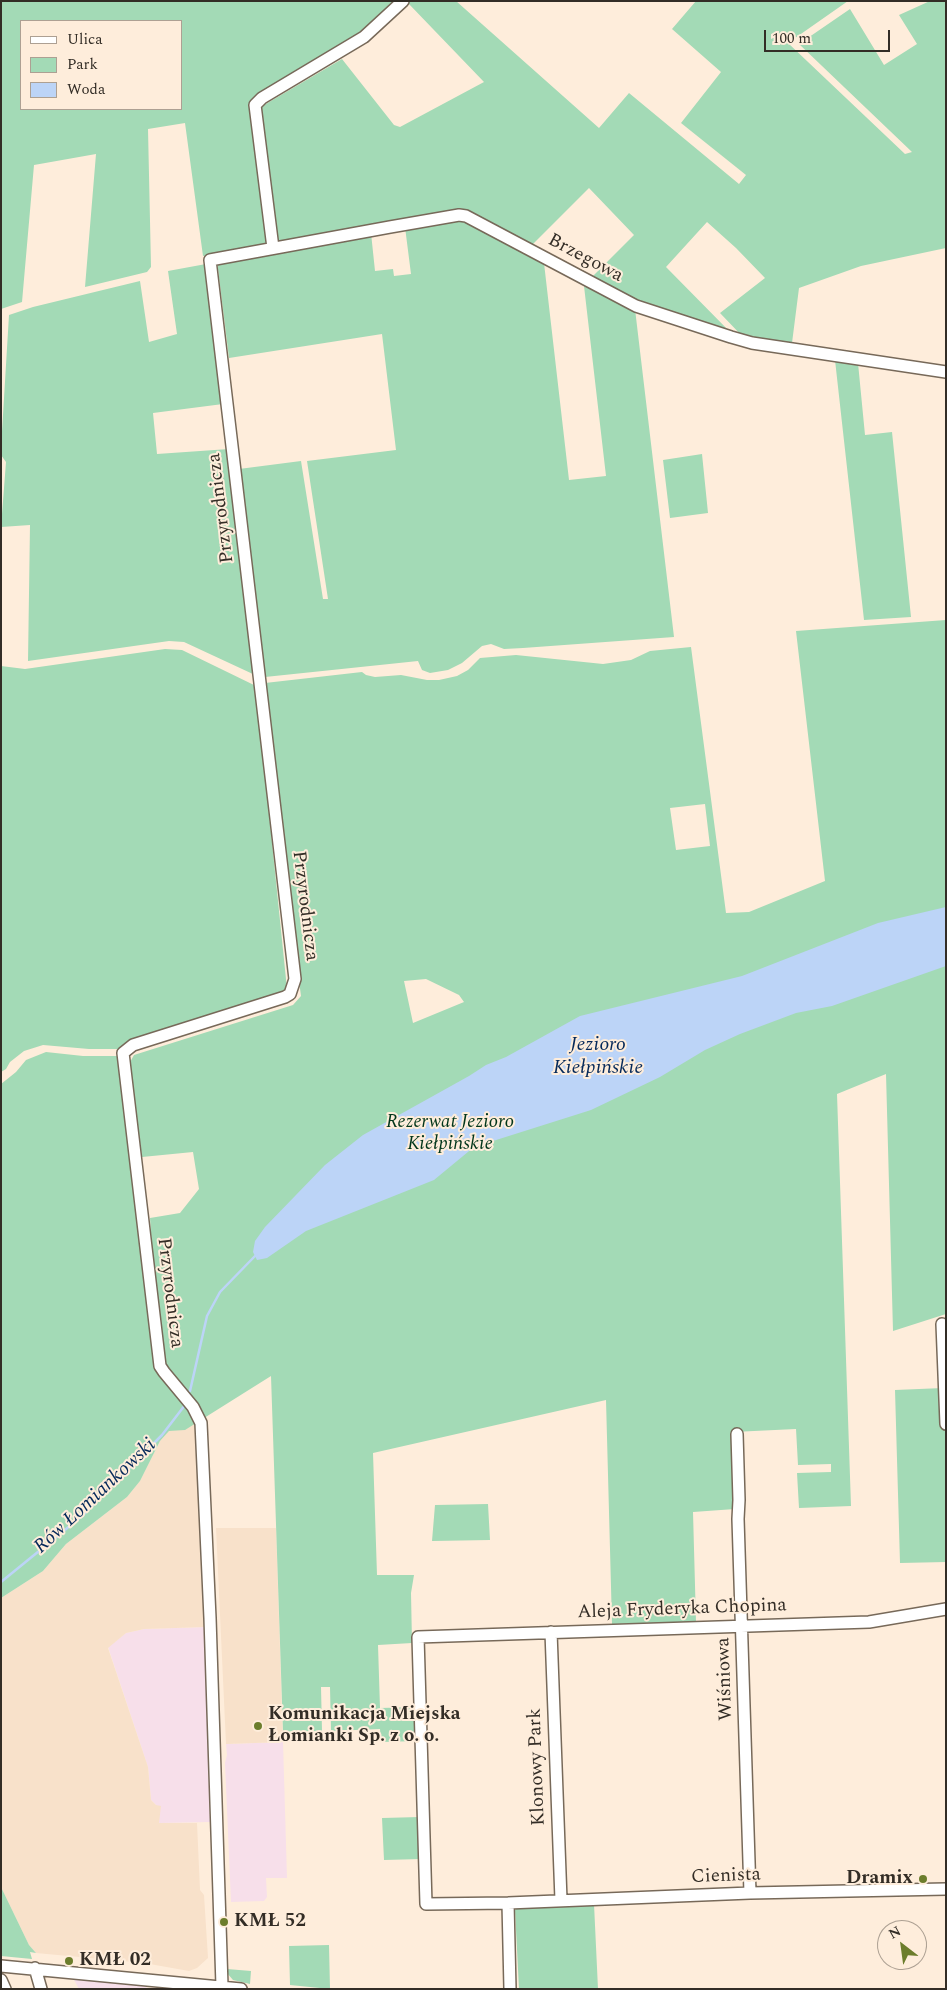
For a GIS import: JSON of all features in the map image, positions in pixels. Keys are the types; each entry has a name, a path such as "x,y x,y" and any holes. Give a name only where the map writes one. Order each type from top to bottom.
{"street":[{"path":"273,248 255,105 262,98 364,37 403,1"},
{"name":"Brzegowa","path":"210,260 459,215 466,216 636,306 731,337 752,343 946,372"},
{"name":"Przyrodnicza","path":"210,260 296,979 290,994 285,997 133,1045 123,1053 160,1366 193,1407 202,1423 222,1986"},
{"path":"942,1324 946,1424"},
{"name":"Wiśniowa","path":"737,1434 750,1893"},
{"name":"Aleja Fryderyka Chopina","path":"418,1637 869,1622 946,1609"},
{"name":"Klonowy Park","path":"551,1632 561,1900"},
{"name":"Cienista","path":"418,1637 426,1904 508,1903 750,1893 946,1888"},
{"path":"508,1903 510,1989"},
{"path":"1,1966 35,1968 157,1984 222,1986 241,1989"},
{"path":"35,1968 41,1989"},
{"path":"1,1980 5,1989"}],"shaded area":[{"path":"176,1423 199,1423 205,1627 144,1629 126,1633 108,1648 148,1767 151,1800 156,1805 161,1806 159,1823 197,1823 200,1890 204,1895 208,1958 197,1968 189,1971 144,1963 36,1953 29,1945 1,1887 1,1598 43,1571 66,1544 127,1497 140,1481 160,1441"},
{"name":"Komunikacja Miejska Łomianki Sp. z o. o.","path":"216,1528 276,1528 283,1742 226,1744"},
{"path":"205,1627 210,1822 159,1823 156,1805 151,1800 148,1767 108,1647 126,1633 144,1629"},
{"path":"283,1742 287,1878 266,1878 267,1897 264,1901 231,1902 225,1763 227,1755 226,1744"},
{"path":"72,1976 146,1986 147,1989 79,1989"}],"green space":[{"path":"1,1 398,1 358,36 253,98 250,106 270,244 203,256 185,123 148,129 151,267 147,272 85,287 96,154 34,165 22,302 1,309"},
{"path":"410,1 456,1 599,128 629,93 739,184 746,175 681,123 721,72 672,29 696,1 848,1 788,43 905,154 912,152 799,44 850,9 884,65 917,44 899,15 930,1 946,1 946,248 861,266 799,288 792,343 743,337 720,313 765,278 707,222 666,267 733,335 626,297 590,279 634,235 589,188 530,247 459,210 278,242 259,108 342,59 394,125 400,127 484,82 408,3"},
{"path":"460,218 544,263 569,480 606,476 584,286 635,309 674,637 504,649 491,644 482,646 462,663 448,670 430,673 422,670 418,661 265,677 239,469 301,461 323,599 328,599 307,461 396,450 382,334 229,358 217,261 371,233 375,271 393,269 394,276 411,274 405,227"},
{"path":"206,264 223,404 153,413 157,454 229,449 255,675 184,642 169,641 28,661 30,525 1,527 6,462 1,455 1,448 9,315 33,307 140,281 149,342 177,334 168,271"},
{"path":"835,360 858,363 865,435 892,432 911,617 864,620"},
{"path":"702,454 708,513 670,518 663,460"},
{"name":"Rezerwat Jezioro Kiełpińskie","path":"946,620 946,1314 893,1331 886,1074 837,1094 851,1506 799,1508 797,1473 831,1472 831,1464 798,1465 796,1429 733,1432 735,1509 693,1512 696,1622 612,1624 606,1400 373,1453 377,1575 414,1575 411,1593 412,1643 378,1645 380,1708 417,1707 418,1741 381,1742 380,1729 331,1731 330,1687 321,1687 322,1731 283,1732 271,1376 185,1430 169,1431 160,1441 140,1481 127,1497 66,1544 43,1571 1,1598 1,1084 16,1072 26,1060 46,1052 83,1056 117,1056 143,1258 152,1247 150,1218 180,1213 199,1189 193,1152 142,1157 129,1064 134,1055 293,1005 301,996 280,837 265,683 362,672 375,677 401,675 427,680 439,680 457,676 468,670 480,658 516,655 603,664 631,660 650,651 691,647 726,913 749,912 825,881 796,631","holes":["705,804 710,846 676,850 670,808","426,979 459,995 464,1002 413,1023 404,981"]},
{"path":"165,649 182,650 256,686 287,989 279,994 121,1049 89,1049 43,1045 24,1051 1,1072 1,666 25,669"},
{"path":"943,1388 946,1449 946,1562 900,1563 895,1390"},
{"path":"488,1504 490,1540 432,1541 435,1505"},
{"path":"420,1817 421,1859 384,1860 382,1818"},
{"path":"1,1887 29,1945 36,1953 30,1952 32,1959 1,1956"},
{"path":"594,1904 598,1989 519,1989 515,1910 519,1907"},
{"path":"329,1945 330,1989 290,1985 289,1946"},
{"path":"227,1969 251,1971 250,1984 233,1980 227,1973"}],"water":[{"name":"Jezioro Kiełpińskie","path":"946,907 946,966 832,1006 796,1013 740,1034 705,1050 660,1077 591,1110 474,1147 434,1180 306,1231 267,1258 257,1260 253,1252 255,1241 265,1227 325,1165 363,1135 486,1065 506,1057 580,1016 742,976 878,923"}],"waterway":[{"name":"Rów Łomiankowski","path":"190,1391 207,1316 220,1292 256,1255"},
{"name":"Rów Łomiankowski","path":"1,1582 82,1516 162,1435 185,1405"}],"place":[{"name":"Komunikacja Miejska Łomianki Sp. z o. o.","path":"258,1726"},
{"name":"Dramix","path":"923,1879"},
{"name":"KMŁ 52","path":"224,1922"},
{"name":"KMŁ 02","path":"69,1961"}]}
